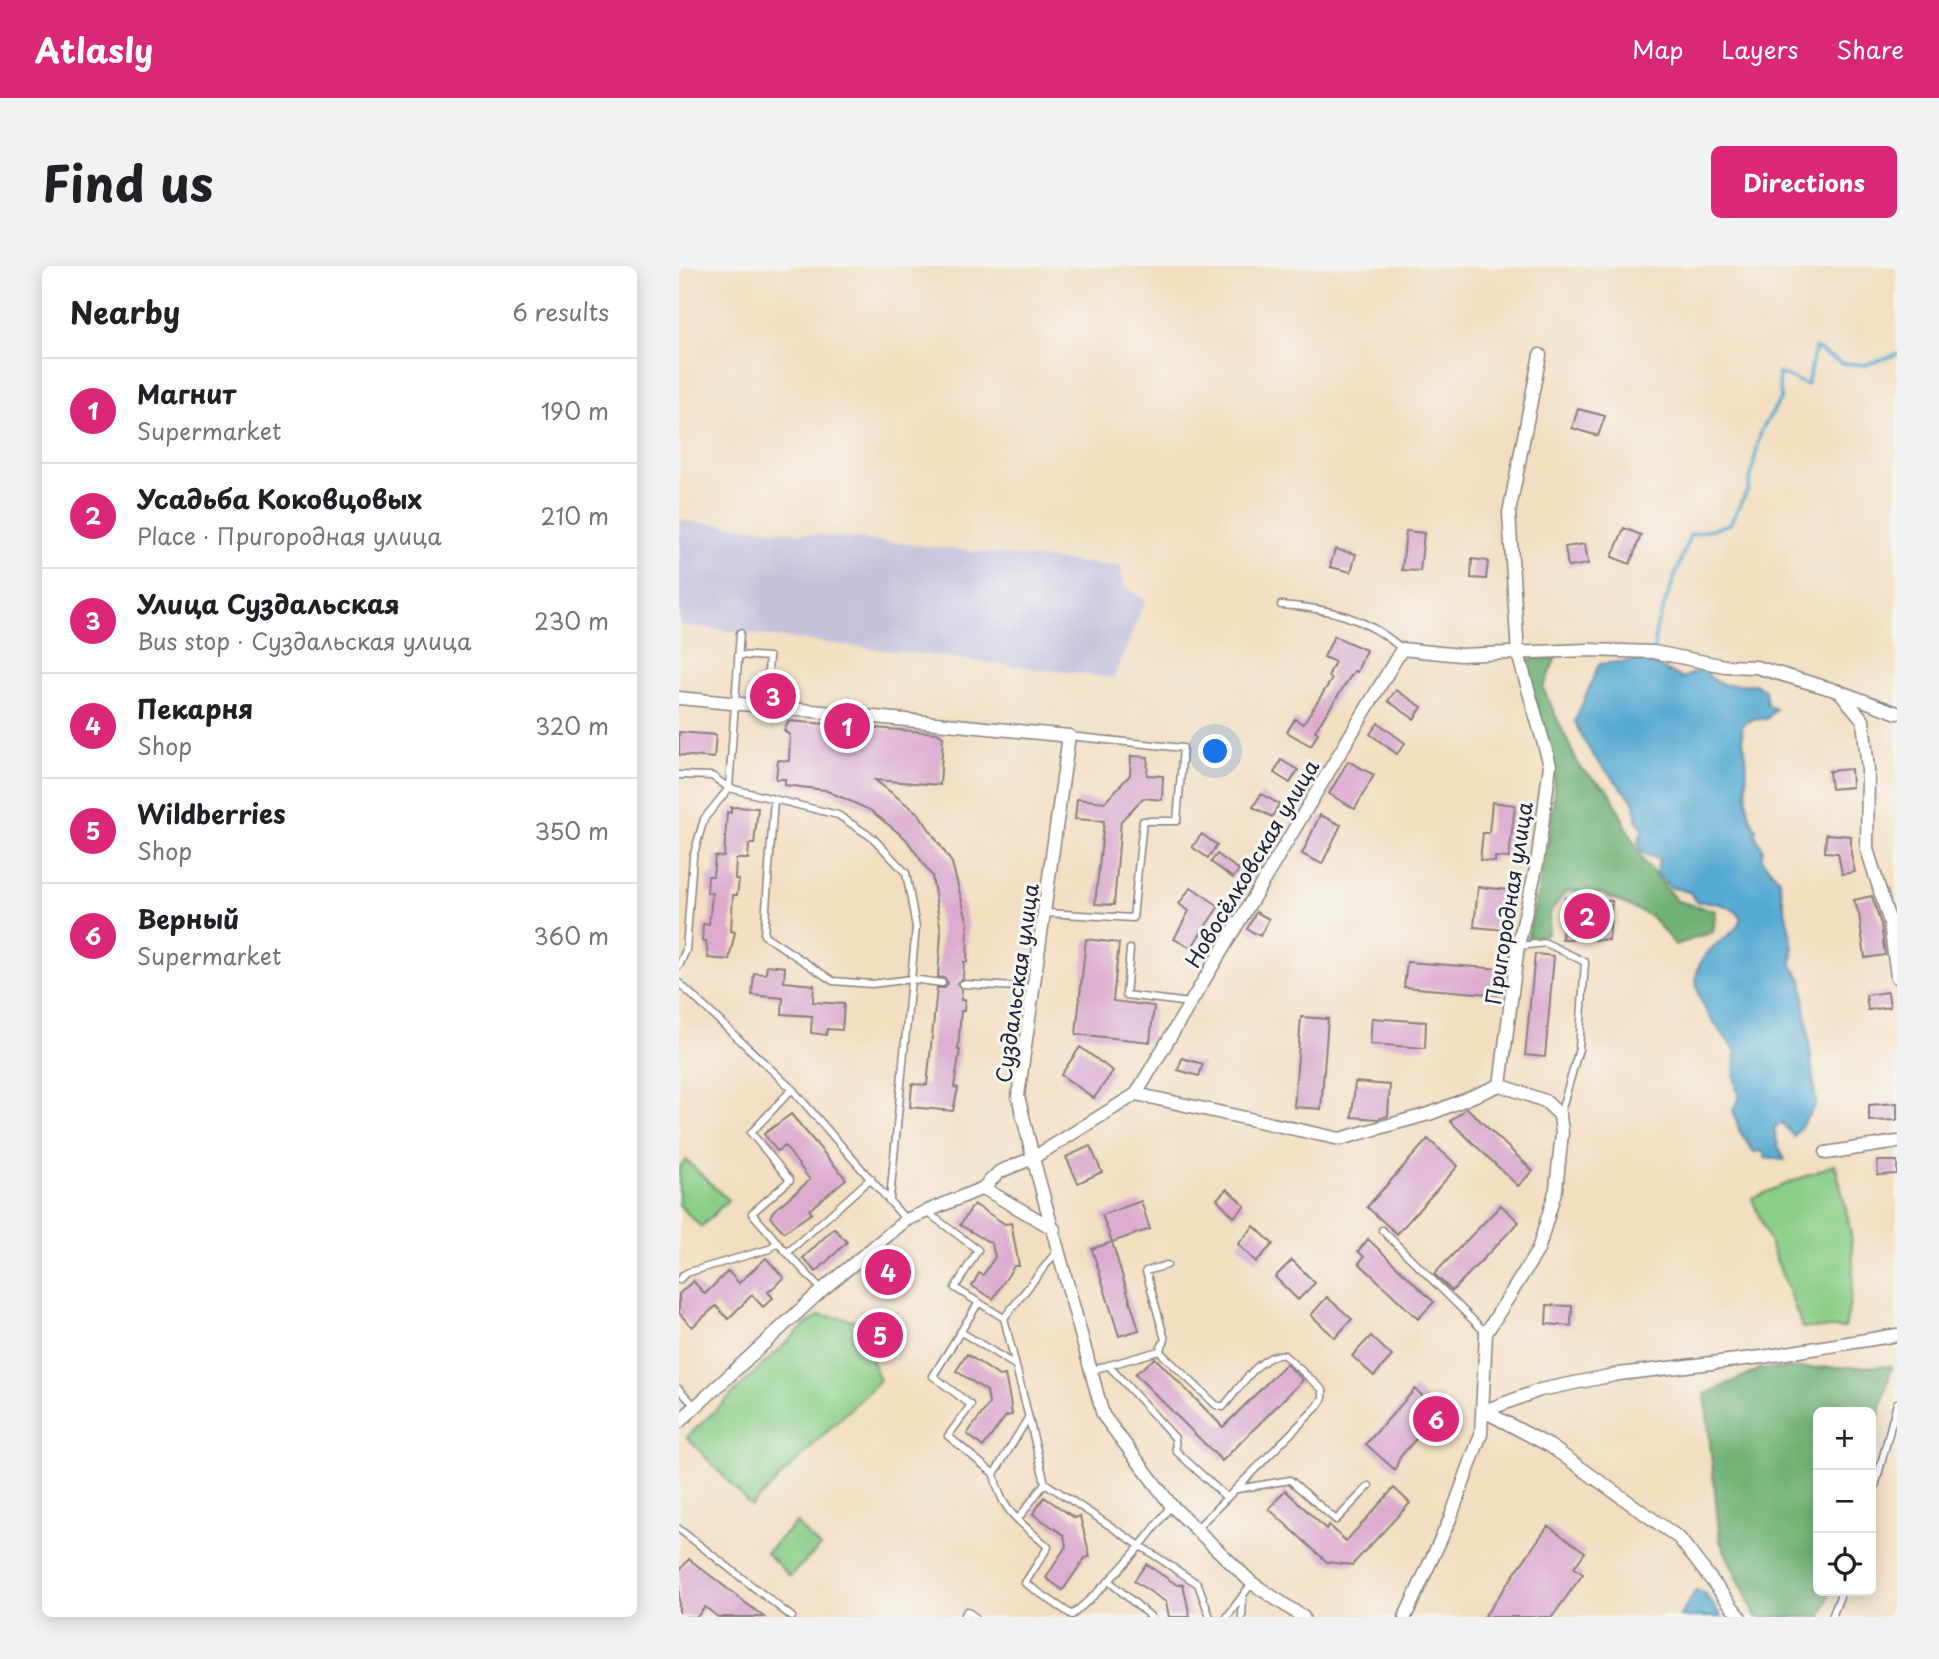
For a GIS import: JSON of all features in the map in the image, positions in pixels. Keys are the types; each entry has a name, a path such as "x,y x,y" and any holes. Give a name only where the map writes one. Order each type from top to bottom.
{"street":[{"name":"Пригородная улица","path":"1500,1084 1518,946 1537,864 1549,765 1518,654 1509,513 1540,355"},
{"path":"1402,649 1459,655 1588,650 1654,652 1725,666 1756,667 1838,691 1897,713"},
{"name":"Новосёлковская улица","path":"679,1422 822,1290 906,1220 983,1188 999,1172 1033,1158 1136,1094 1402,649"},
{"path":"1838,691 1863,720 1868,770 1867,849 1890,923 1897,977"},
{"path":"679,698 1069,736"},
{"name":"Суздальская улица","path":"1069,736 1018,1096 1033,1158 1060,1247 1103,1415 1171,1505 1252,1583 1303,1617"},
{"path":"1136,1094 1341,1139 1432,1113 1500,1084 1545,1101 1560,1115 1562,1133 1556,1189 1538,1250 1486,1333 1481,1434 1467,1475 1405,1617"},
{"path":"1826,1153 1897,1142"},
{"path":"983,1188 1054,1229"},
{"path":"1484,1411 1540,1390 1619,1374 1762,1357 1897,1335"},
{"path":"1484,1411 1550,1446 1679,1538 1740,1617"}],"lane":[{"path":"1281,605 1323,608 1358,620 1385,633 1402,649"},
{"path":"679,966 686,950 693,858 704,819 729,788 740,634"},
{"path":"738,655 769,657 766,706"},
{"path":"1046,913 1133,918 1143,821 1177,821 1183,748 1069,736"},
{"path":"679,775 712,776 729,788 838,815 873,838 906,873 916,927 890,1199"},
{"path":"774,800 764,935 833,981 872,984 911,979 942,982"},
{"path":"1518,946 1546,943 1584,962 1579,1049 1560,1115"},
{"path":"1130,949 1126,995 1190,1003"},
{"path":"679,983 792,1089 906,1220"},
{"path":"963,984 1033,988"},
{"path":"792,1089 751,1133 789,1180 752,1213 822,1290"},
{"path":"787,1253 871,1178"},
{"path":"925,1211 978,1250 955,1288 1004,1318 1045,1483 1198,1584 1210,1617"},
{"path":"1382,1230 1486,1333"},
{"path":"679,1280 686,1273 769,1249 777,1242"},
{"path":"1004,1318 1060,1247"},
{"path":"1091,1370 1159,1351 1165,1340 1146,1271 1167,1265"},
{"path":"979,1302 933,1376 971,1405 948,1436 994,1474 1004,1506 1048,1547 1025,1583 1072,1615 1110,1582 1142,1546 1171,1505"},
{"path":"961,1332 1015,1365"},
{"path":"1159,1351 1219,1407 1223,1407 1265,1360 1278,1354 1284,1355 1323,1390 1323,1398 1317,1407 1196,1529"},
{"path":"1108,1364 1175,1438 1176,1451 1227,1498"},
{"path":"679,1389 696,1407"},
{"path":"1876,1483 1897,1403"},
{"path":"994,1474 1028,1418"},
{"path":"1235,1489 1290,1480 1336,1520 1369,1486"},
{"path":"1018,1519 1045,1483"},
{"path":"679,1529 792,1617"},
{"path":"1110,1582 1151,1617"},
{"path":"1227,1617 1252,1583"},
{"path":"1242,1617 1243,1595"},
{"path":"1832,1617 1840,1596"},
{"path":"963,1617 967,1611 975,1617"}],"shaded area":[{"path":"679,520 1121,567 1124,585 1145,601 1114,678 679,625"}],"green space":[{"path":"1556,657 1543,688 1580,768 1609,790 1643,861 1677,901 1716,911 1713,932 1675,945 1651,916 1603,894 1566,891 1550,913 1548,934 1527,939 1549,835 1554,793 1553,761 1532,689 1528,659"},
{"path":"686,1160 728,1200 701,1227 679,1205 679,1168"},
{"path":"1835,1164 1852,1245 1850,1304 1845,1328 1803,1328 1752,1198"},
{"path":"820,1315 854,1320 880,1380 751,1506 687,1437 805,1325"},
{"path":"1892,1366 1876,1427 1876,1407 1813,1407 1813,1596 1829,1596 1822,1617 1756,1617 1720,1541 1705,1394 1760,1369"},
{"path":"796,1523 820,1547 790,1576 766,1553"}],"water":[{"path":"1643,660 1683,678 1698,671 1699,665 1706,667 1710,678 1725,685 1754,684 1765,690 1767,705 1776,709 1767,719 1754,719 1743,724 1742,733 1751,820 1763,849 1761,859 1779,879 1793,949 1792,966 1802,979 1816,1104 1794,1137 1782,1123 1774,1128 1785,1160 1765,1158 1763,1151 1754,1152 1740,1132 1733,1110 1739,1098 1735,1075 1736,1051 1709,1015 1697,988 1701,961 1733,931 1741,917 1721,904 1697,902 1689,892 1670,887 1656,873 1659,859 1642,853 1638,842 1643,829 1636,819 1635,803 1594,756 1575,721 1599,664"},
{"path":"1696,1590 1705,1594 1722,1617 1680,1617"}],"building":[{"path":"1578,409 1605,416 1598,436 1572,428"},
{"path":"1624,528 1641,535 1630,564 1612,557"},
{"path":"1406,531 1424,533 1420,571 1402,570"},
{"path":"1585,544 1588,564 1568,567 1565,547"},
{"path":"1335,549 1356,554 1351,572 1330,567"},
{"path":"1472,559 1488,561 1486,579 1471,578"},
{"path":"1334,636 1366,650 1357,672 1354,671 1315,731 1318,733 1311,746 1287,732 1295,719 1303,724 1332,679 1328,676 1335,662 1324,657"},
{"path":"1396,690 1422,707 1414,719 1388,701"},
{"path":"789,721 937,733 943,737 940,785 875,780 919,814 952,863 968,924 967,962 964,962 963,978 957,983 962,990 961,1000 965,1000 964,1011 961,1011 960,1050 954,1087 958,1088 953,1111 910,1107 912,1084 927,1085 937,988 945,988 948,983 945,978 938,977 941,932 932,876 906,839 870,810 825,790 785,785 785,779 776,779 778,760 789,761 790,736 784,730"},
{"path":"1378,723 1405,743 1397,754 1370,734"},
{"path":"679,732 716,735 714,758 679,755"},
{"path":"1131,756 1148,757 1147,775 1163,776 1162,800 1143,798 1121,821 1114,905 1095,904 1104,821 1075,819 1077,799 1105,802 1130,775"},
{"path":"1281,760 1298,770 1290,783 1274,773"},
{"path":"1348,761 1374,775 1355,809 1329,794"},
{"path":"1851,769 1852,787 1831,789 1829,771"},
{"path":"1261,794 1279,804 1272,817 1253,807"},
{"path":"1492,802 1515,805 1509,858 1495,857 1495,862 1480,860 1483,833 1489,833"},
{"path":"731,807 758,808 754,844 749,844 748,859 736,859 735,879 739,880 737,895 733,895 731,931 735,932 729,960 708,958 706,941 702,941 703,924 709,925 712,893 707,893 708,876 713,876 715,856 724,857 727,812 731,813"},
{"path":"1320,815 1341,825 1322,864 1302,854"},
{"path":"1202,834 1217,845 1208,858 1192,847"},
{"path":"1826,834 1851,836 1855,872 1842,874 1838,853 1825,852"},
{"path":"1217,854 1239,870 1233,878 1211,862"},
{"path":"1191,887 1219,906 1191,948 1174,939 1189,911 1179,904"},
{"path":"1478,887 1509,890 1505,930 1474,927"},
{"path":"1872,896 1881,925 1885,955 1865,958 1859,914 1854,900"},
{"path":"1565,898 1612,901 1609,940 1562,939"},
{"path":"1256,912 1269,919 1260,936 1247,929"},
{"path":"1086,939 1119,943 1113,1001 1154,1006 1150,1042 1076,1034"},
{"path":"1535,954 1554,956 1545,1057 1525,1055"},
{"path":"1407,962 1502,969 1500,995 1404,987"},
{"path":"767,965 785,967 784,982 814,985 813,1002 844,1004 842,1030 827,1029 826,1035 811,1033 812,1016 782,1014 783,998 752,995 754,973 766,974"},
{"path":"1888,992 1890,1007 1868,1010 1866,995"},
{"path":"1301,1017 1328,1019 1321,1109 1294,1107"},
{"path":"1372,1018 1426,1022 1425,1048 1370,1044"},
{"path":"1080,1047 1113,1071 1094,1098 1061,1075"},
{"path":"1182,1058 1203,1064 1199,1076 1178,1070"},
{"path":"1355,1082 1390,1085 1388,1116 1378,1119 1352,1117"},
{"path":"1897,1103 1897,1120 1869,1121 1869,1105"},
{"path":"1467,1108 1533,1171 1518,1186 1450,1121"},
{"path":"791,1114 846,1179 809,1210 812,1213 784,1232 770,1217 773,1211 810,1180 785,1146 777,1151 764,1134"},
{"path":"1428,1139 1458,1166 1397,1234 1367,1207"},
{"path":"1090,1146 1102,1172 1078,1183 1066,1157"},
{"path":"1877,1161 1897,1161 1897,1174 1878,1175"},
{"path":"1227,1189 1245,1206 1234,1217 1217,1199"},
{"path":"1141,1201 1150,1229 1112,1242 1102,1215"},
{"path":"974,1204 1005,1224 1011,1223 1019,1266 1014,1266 993,1299 972,1286 979,1273 983,1275 995,1257 992,1244 960,1225"},
{"path":"1501,1205 1519,1222 1452,1291 1434,1274"},
{"path":"1254,1226 1273,1244 1256,1262 1238,1244"},
{"path":"834,1228 847,1242 816,1272 803,1258"},
{"path":"1368,1239 1434,1302 1418,1319 1359,1263 1364,1257 1358,1251"},
{"path":"1112,1242 1139,1330 1119,1336 1092,1249"},
{"path":"766,1258 784,1278 768,1292 773,1298 763,1307 752,1295 728,1319 716,1306 692,1327 679,1313 679,1294 693,1281 705,1294 728,1271 739,1283"},
{"path":"1292,1260 1315,1283 1298,1300 1275,1277"},
{"path":"1327,1297 1352,1319 1335,1338 1311,1315"},
{"path":"1547,1305 1572,1306 1571,1326 1546,1324"},
{"path":"877,1320 893,1341 882,1350 866,1329"},
{"path":"1371,1336 1392,1356 1374,1376 1352,1356"},
{"path":"967,1354 999,1376 1005,1375 1010,1400 1012,1415 1006,1416 983,1447 967,1434 989,1404 987,1391 956,1371"},
{"path":"1155,1358 1223,1427 1286,1364 1303,1380 1222,1461 1135,1374"},
{"path":"1415,1389 1446,1417 1433,1430 1428,1425 1400,1457 1395,1470 1366,1444"},
{"path":"1394,1488 1410,1503 1352,1565 1327,1562 1269,1509 1285,1490 1326,1529 1329,1525 1346,1541"},
{"path":"1044,1497 1075,1518 1080,1516 1090,1557 1085,1558 1063,1590 1046,1578 1066,1546 1064,1535 1033,1514"},
{"path":"1548,1526 1585,1552 1574,1568 1583,1574 1552,1617 1484,1617"},
{"path":"689,1559 764,1617 718,1617 705,1607 697,1617 679,1617 679,1571"},
{"path":"1146,1564 1177,1585 1183,1584 1190,1617 1169,1617 1166,1602 1134,1581"}],"waterway":[{"path":"1654,649 1656,628 1690,535 1730,524 1748,489 1761,431 1781,398 1778,373 1807,385 1815,348 1842,363 1865,365 1897,354"}],"place":[{"name":"Улица Суздальская","path":"773,696"},
{"name":"Магнит","path":"847,726"},
{"name":"Усадьба Коковцовых","path":"1587,916"},
{"name":"Пекарня","path":"888,1272"},
{"name":"Wildberries","path":"880,1335"},
{"name":"Верный","path":"1436,1419"}]}
